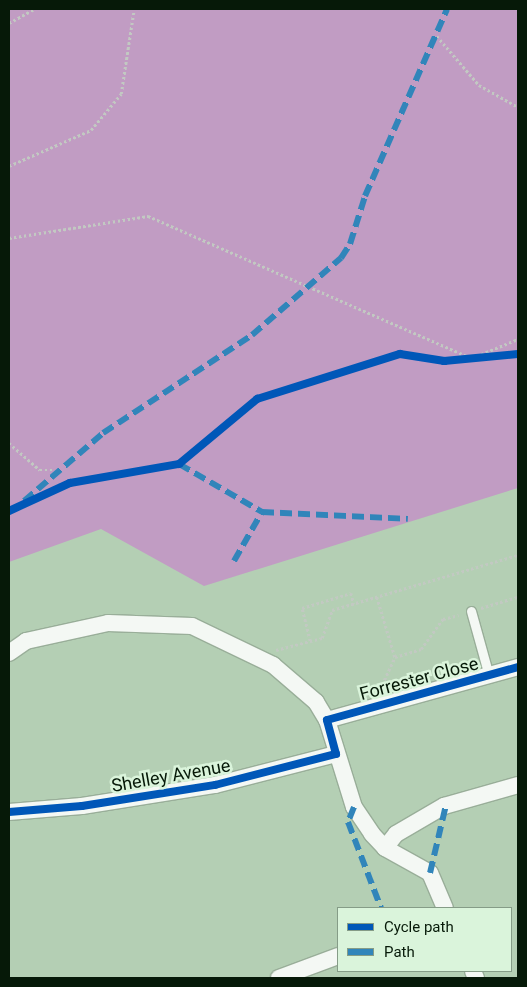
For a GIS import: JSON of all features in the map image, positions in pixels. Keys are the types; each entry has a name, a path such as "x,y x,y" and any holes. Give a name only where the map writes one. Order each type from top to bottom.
{"street":[{"path":"9,653 26,641 108,623 192,626 254,656 301,687 327,720 354,807 385,848 430,873 444,907"},
{"name":"Forrester Close","path":"327,720 518,667"},
{"name":"Shelley Avenue","path":"9,812 82,806 216,785 336,754"},
{"path":"385,848 415,821 444,806 518,784"},
{"path":"279,978 308,974 337,957"}],"lane":[{"path":"471,611 489,676"}],"path":[{"path":"9,23 34,9"},
{"path":"9,166 91,130 121,94 134,9"},
{"path":"437,36 479,85 518,107"},
{"path":"9,238 148,216 472,358 518,339"},
{"path":"453,360 509,355"},
{"path":"9,443 40,470 54,470"},
{"path":"254,656 322,638 332,610 518,556"},
{"path":"310,641 302,608 351,593 354,604"},
{"path":"371,708 395,657 377,597"},
{"path":"395,657 421,649 443,619 518,597"}],"shaded area":[{"path":"9,9 518,9 518,488 204,586 101,529 9,562"}],"marked path":[{"path":"24,501 103,433 252,335 341,258 350,244 365,196 447,9"},
{"path":"179,464 262,512 408,519"},
{"path":"234,561 262,512"},
{"path":"430,873 446,805"},
{"path":"354,807 348,822 381,907"}],"cycle path":[{"path":"9,511 70,483 179,464 257,399 400,354 444,361 518,354"},
{"path":"9,812 82,806 215,785 336,754 327,720 518,667"}]}
